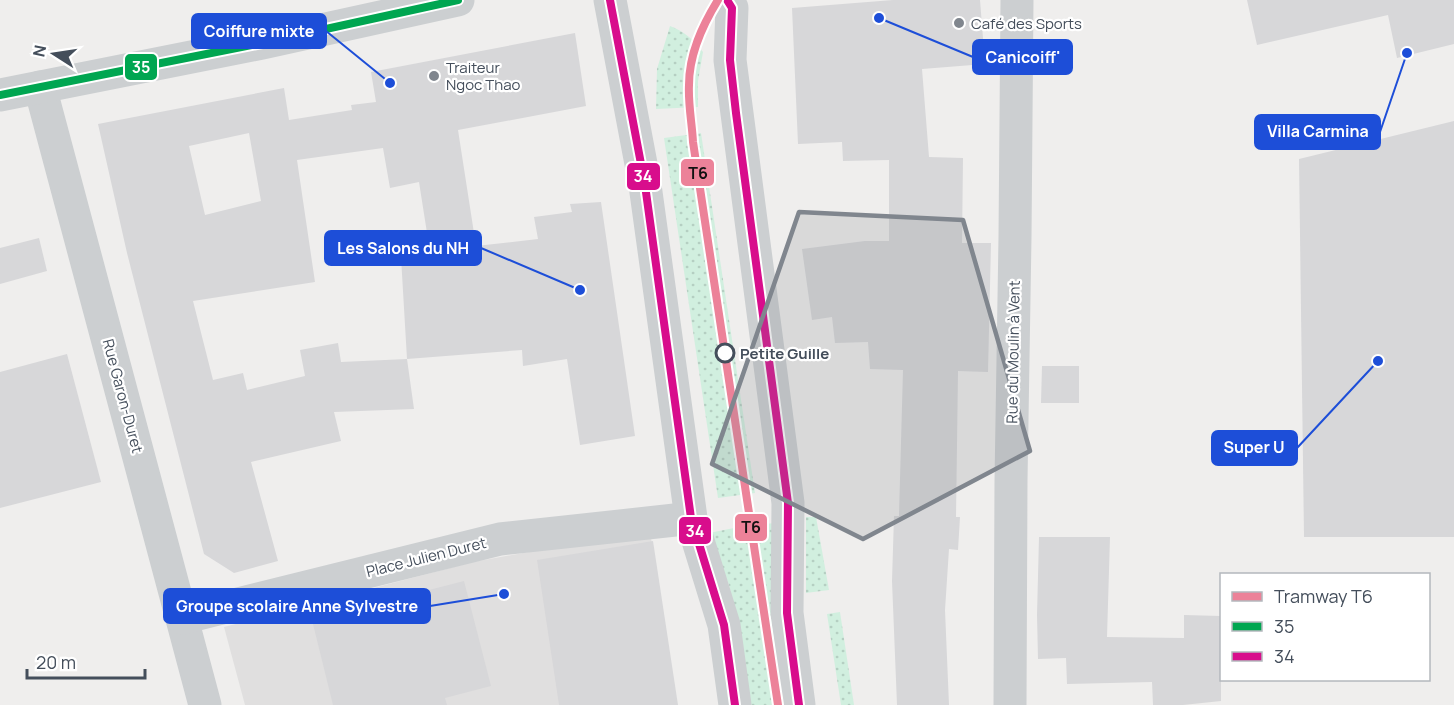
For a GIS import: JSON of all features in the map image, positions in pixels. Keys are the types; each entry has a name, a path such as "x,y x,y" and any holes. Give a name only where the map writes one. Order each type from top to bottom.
{"street":[{"path":"0,95 250,45 458,0"},
{"path":"610,0 645,185 691,518 723,625 735,705"},
{"name":"Rue du Moulin à Vent","path":"1010,705 1017,0"},
{"path":"727,2 733,92 788,504 786,613 799,705"},
{"name":"Rue Garon-Duret","path":"40,87 205,705"},
{"name":"Place Julien Duret","path":"182,618 500,538 675,520"}],"highlighted area":[{"path":"799,212 963,220 1030,451 863,539 712,464"}],"shaded area":[{"path":"650,530 673,705 245,705 224,627 473,562"}],"green space":[{"path":"670,26 688,36 703,52 698,81 698,107 656,109 657,69"},
{"path":"701,133 755,493 718,498 664,138"},
{"path":"806,517 816,517 829,590 806,593"},
{"path":"774,523 787,705 749,705 736,615 729,585 709,533"},
{"path":"840,612 854,705 841,705 827,614"}],"building":[{"path":"893,0 980,0 985,64 922,69 929,157 963,158 962,243 991,243 988,372 958,371 956,517 960,517 958,550 949,549 945,610 949,705 897,705 892,581 894,516 899,516 903,370 870,369 868,342 835,343 832,317 812,320 802,249 865,241 889,241 889,160 843,161 842,142 798,144 792,8"},
{"path":"1247,0 1454,0 1454,44 1397,58 1388,15 1257,45"},
{"path":"575,33 586,106 458,130 476,246 538,239 534,217 572,212 570,204 601,202 635,436 580,445 567,359 523,366 522,350 407,359 414,409 334,412 341,441 251,462 278,561 234,573 204,554 127,253 98,124 284,88 289,120 352,110 351,105 376,102 371,72","holes":["249,133 261,201 205,215 189,146","383,148 390,188 419,182 430,252 401,257 407,359 341,362 338,343 300,350 305,376 247,390 243,373 213,380 193,301 315,282 297,160"]},
{"path":"1454,121 1454,537 1304,537 1299,159"},
{"path":"39,238 47,271 0,284 0,248"},
{"path":"67,354 101,482 0,508 0,372"},
{"path":"1042,366 1079,366 1079,403 1041,403"},
{"path":"1039,537 1110,537 1107,637 1184,638 1184,615 1220,616 1221,701 1153,705 1152,682 1067,684 1066,658 1038,659"},
{"path":"653,541 678,705 559,705 537,560"},
{"path":"464,581 491,686 445,698 447,705 333,705 312,620"}],"tram line":[{"name":"T6","path":"718,0 702,30 691,62 689,92 693,142 778,705"}],"transit line":[{"name":"35","path":"0,95 262,43 458,0"},
{"name":"34","path":"610,0 645,185 691,518 724,625 735,705"},
{"name":"34","path":"727,0 732,8 730,60 736,113 788,503 787,613 799,705"}],"place":[{"name":"Canicoiff'","path":"879,18"},
{"name":"Café des Sports","path":"959,23"},
{"name":"Villa Carmina","path":"1407,53"},
{"name":"Traiteur Ngoc Thao","path":"434,76"},
{"name":"Coiffure mixte","path":"390,83"},
{"name":"Les Salons du NH","path":"580,290"},
{"name":"Petite Guille","path":"725,353"},
{"name":"Super U","path":"1378,361"},
{"name":"Groupe scolaire Anne Sylvestre","path":"504,594"}]}
